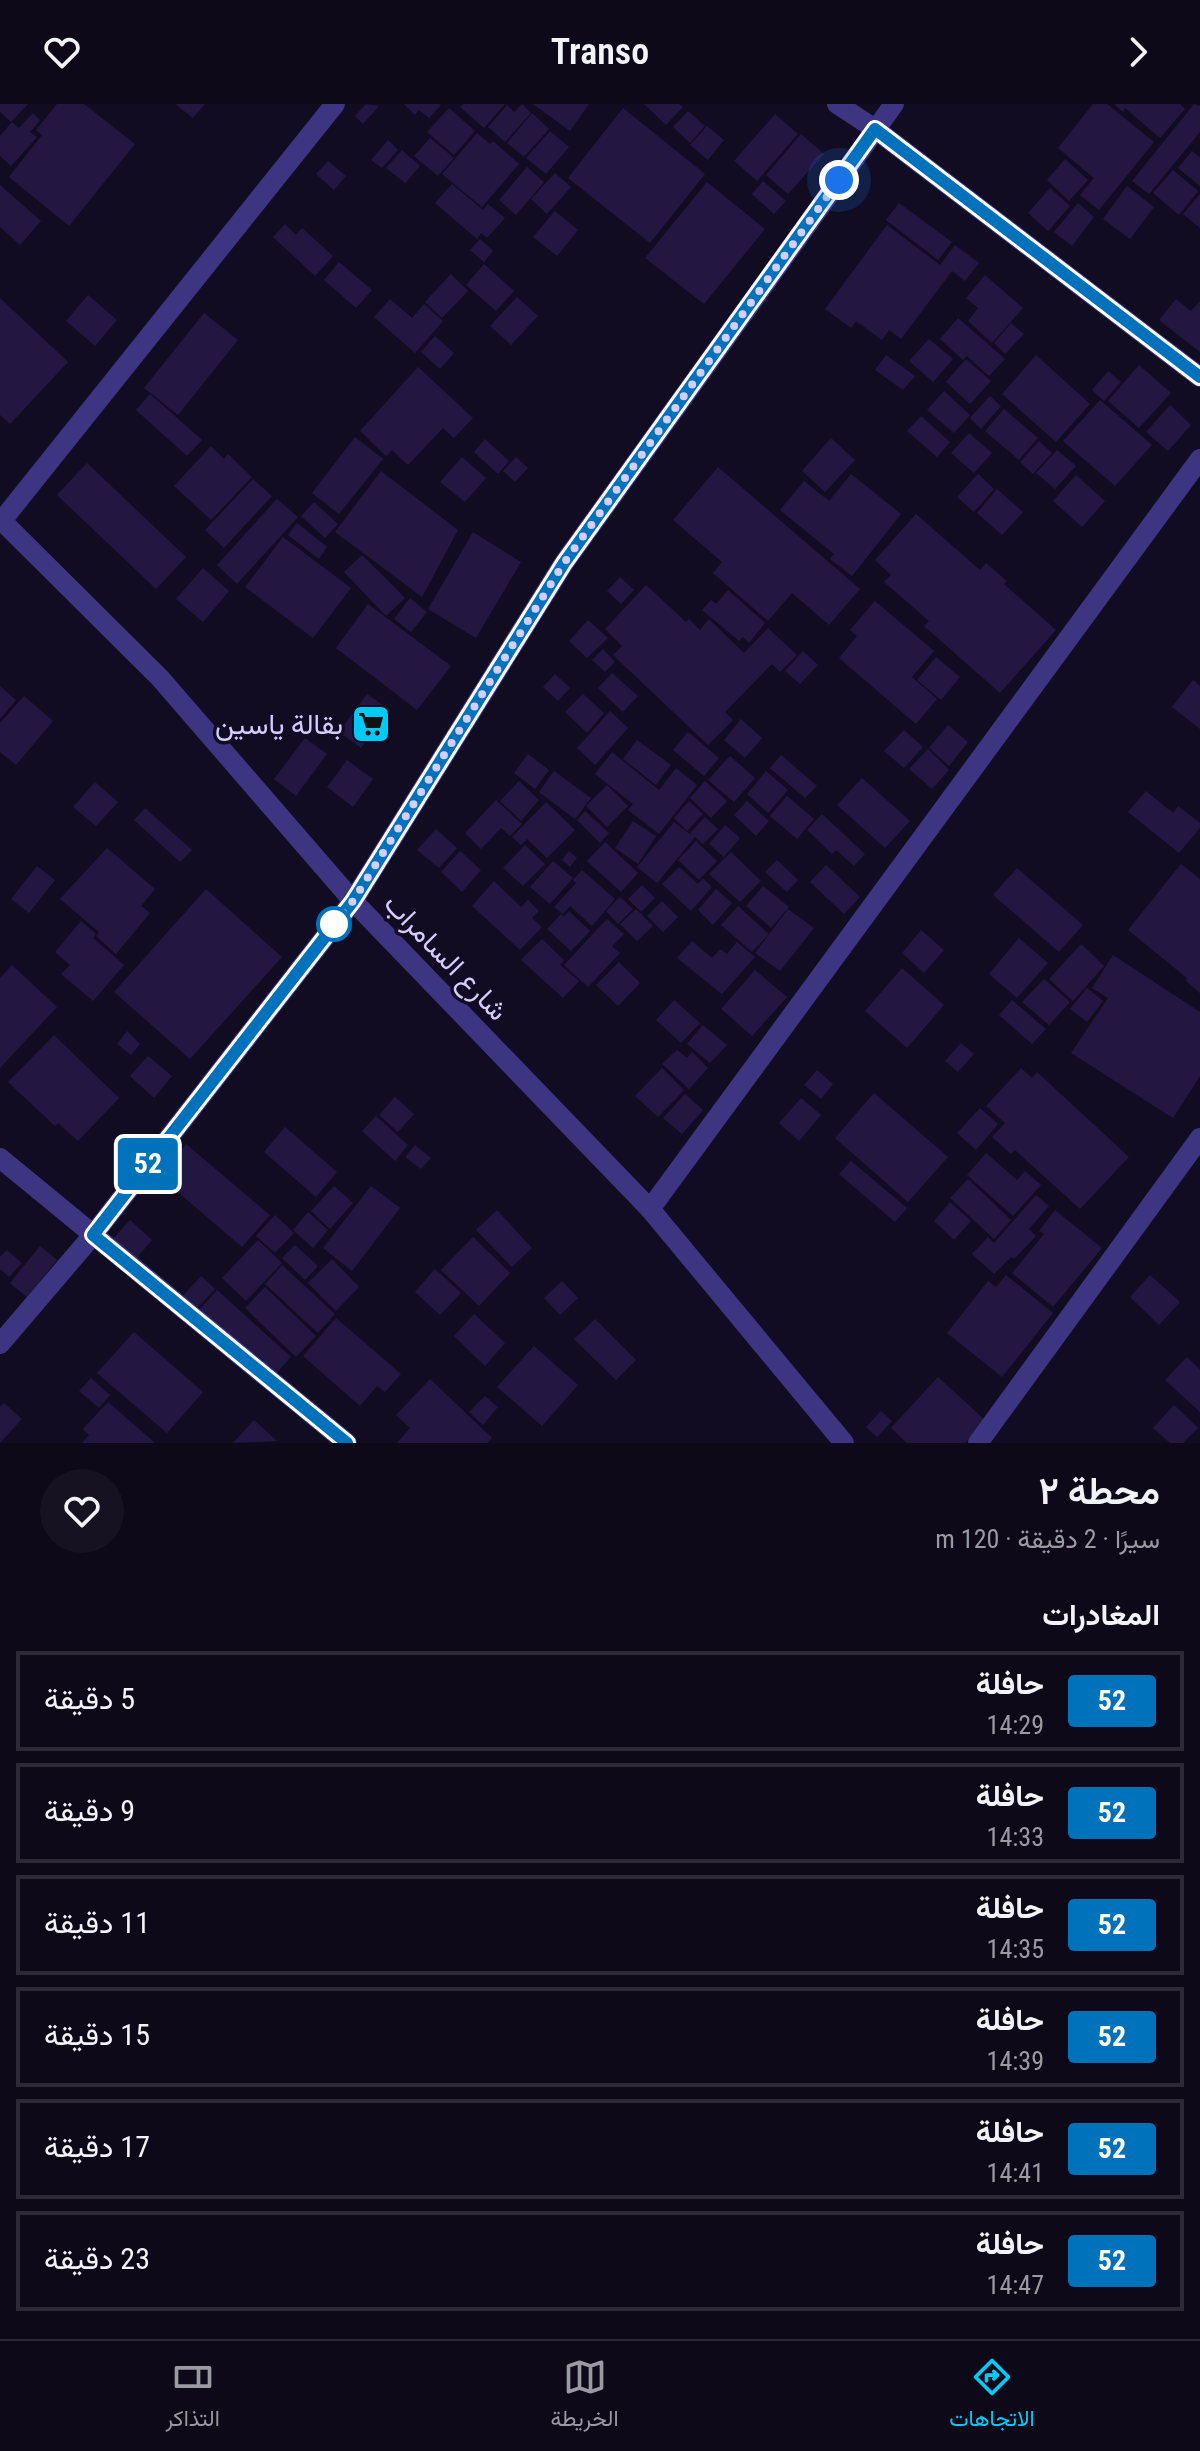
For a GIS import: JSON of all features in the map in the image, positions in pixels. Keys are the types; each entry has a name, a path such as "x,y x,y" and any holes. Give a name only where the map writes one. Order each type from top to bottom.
{"street":[{"path":"1,521 335,104"},
{"path":"837,104 875,129 1200,377"},
{"path":"0,1344 93,1235 353,901 564,563 894,104"},
{"path":"650,1209 1200,459"},
{"name":"شارع السامراب","path":"1,521 160,678 353,901 650,1209 844,1443"},
{"path":"978,1443 1200,1138"},
{"path":"0,1158 347,1443"}],"building":[{"path":"0,104 28,104 11,122 0,112"},
{"path":"57,104 84,104 135,144 69,226 9,177 42,135 36,130"},
{"path":"175,104 205,104 193,118"},
{"path":"366,104 379,106 363,124 355,116"},
{"path":"404,104 441,105 429,118 419,110 415,115"},
{"path":"463,104 505,104 484,128 460,107"},
{"path":"522,104 531,113 505,142 488,127 507,105 514,112"},
{"path":"533,104 589,104 570,131"},
{"path":"644,104 679,104 683,107 666,125"},
{"path":"1093,104 1107,104 1154,142 1099,210 1080,195 1094,178 1058,148"},
{"path":"1114,104 1180,104 1185,109 1160,138 1125,108 1123,112"},
{"path":"1194,104 1200,106 1200,132 1149,194 1132,181"},
{"path":"449,108 475,131 454,155 427,132"},
{"path":"623,108 705,174 650,243 568,178"},
{"path":"688,111 705,126 690,143 673,127"},
{"path":"33,113 40,120 30,132 37,137 11,166 0,156 0,136 12,122 19,128"},
{"path":"532,113 549,129 524,157 507,143"},
{"path":"775,114 798,134 757,181 734,161"},
{"path":"707,126 724,140 708,160 690,145"},
{"path":"550,131 569,147 546,174 526,158"},
{"path":"477,133 490,144 493,141 519,164 482,207 442,174"},
{"path":"801,134 824,154 788,194 766,175"},
{"path":"430,138 454,158 438,176 414,156"},
{"path":"388,140 398,150 382,168 371,160"},
{"path":"402,150 420,166 405,183 386,168"},
{"path":"1192,151 1200,157 1200,186 1178,168"},
{"path":"1065,159 1088,180 1069,201 1047,180"},
{"path":"328,161 346,176 334,190 316,174"},
{"path":"527,167 544,182 516,215 499,200"},
{"path":"1173,170 1198,191 1179,215 1153,193"},
{"path":"555,173 571,187 547,214 531,199"},
{"path":"763,181 786,201 774,214 752,194"},
{"path":"707,182 765,229 704,304 645,258"},
{"path":"452,184 483,210 488,204 505,218 487,238 481,233 477,239 435,203"},
{"path":"0,185 41,221 20,245 0,227"},
{"path":"1127,186 1154,207 1130,239 1103,219"},
{"path":"1050,188 1070,206 1048,231 1028,213"},
{"path":"1200,194 1200,228 1183,214"},
{"path":"899,203 952,242 938,260 886,220"},
{"path":"1078,203 1094,217 1072,246 1054,232"},
{"path":"555,211 578,230 557,256 533,237"},
{"path":"285,224 296,235 302,228 333,256 315,276 273,237"},
{"path":"887,225 940,265 955,245 979,263 965,281 952,271 901,339 889,330 882,340 856,321 851,328 825,309"},
{"path":"480,239 493,251 484,262 470,250"},
{"path":"339,262 372,290 356,308 324,280"},
{"path":"484,264 514,291 496,311 466,285"},
{"path":"451,274 468,291 442,318 425,302"},
{"path":"985,275 1023,308 992,343 968,321 978,308 966,298"},
{"path":"88,295 117,320 95,346 66,321"},
{"path":"517,297 538,316 511,345 490,326"},
{"path":"0,298 68,362 10,424 0,415"},
{"path":"390,299 412,318 424,304 443,321 415,353 374,317"},
{"path":"1176,299 1191,311 1200,301 1200,352 1159,320"},
{"path":"204,313 238,340 178,415 144,388"},
{"path":"958,318 1005,359 989,376 967,356 963,360 940,339"},
{"path":"1011,323 1024,334 1005,354 994,343"},
{"path":"435,336 454,353 440,369 421,352"},
{"path":"929,339 953,359 933,382 909,361"},
{"path":"886,355 915,376 903,390 875,370"},
{"path":"1036,355 1090,404 1056,442 1002,394"},
{"path":"966,359 991,381 970,404 946,382"},
{"path":"1139,365 1171,393 1139,428 1108,401"},
{"path":"418,367 473,418 454,438 443,428 408,465 392,450 386,456 360,431"},
{"path":"1108,371 1121,382 1104,401 1092,390"},
{"path":"944,391 970,415 954,433 927,410"},
{"path":"150,394 202,440 187,456 136,410"},
{"path":"990,396 1001,406 981,429 970,418"},
{"path":"1100,400 1152,445 1115,486 1063,441"},
{"path":"1170,405 1191,425 1168,451 1146,432"},
{"path":"1004,409 1038,438 1019,460 985,431"},
{"path":"921,416 950,442 937,457 907,431"},
{"path":"969,433 992,453 974,473 951,453"},
{"path":"355,437 383,459 339,514 312,493"},
{"path":"831,438 855,460 825,492 802,471"},
{"path":"485,439 509,461 498,474 474,452"},
{"path":"1039,441 1052,453 1033,474 1020,462"},
{"path":"211,446 224,459 228,454 252,477 211,520 174,486"},
{"path":"1057,450 1076,466 1055,489 1036,473"},
{"path":"462,457 486,478 465,502 440,482"},
{"path":"516,457 528,468 515,482 503,471"},
{"path":"87,463 186,557 156,589 57,495"},
{"path":"718,467 860,589 829,625 792,593 768,621 713,573 722,562 673,520"},
{"path":"381,471 458,530 422,597 335,532"},
{"path":"851,474 901,514 852,576 830,559 834,554 780,510 804,481 829,501"},
{"path":"978,474 994,489 974,512 957,497"},
{"path":"1076,475 1105,501 1082,527 1053,501"},
{"path":"253,479 272,496 224,548 205,530"},
{"path":"997,489 1023,512 1002,535 977,513"},
{"path":"277,499 298,517 237,584 217,565"},
{"path":"314,502 338,524 325,538 301,516"},
{"path":"916,514 980,570 986,563 1007,581 1004,584 1056,630 1000,693 924,626 929,621 884,582 891,575 875,560"},
{"path":"297,523 327,547 319,559 288,535"},
{"path":"473,532 521,562 476,638 428,609"},
{"path":"283,537 351,588 313,638 245,587"},
{"path":"362,555 405,598 386,616 344,572"},
{"path":"203,568 229,591 203,622 176,599"},
{"path":"620,577 634,590 621,604 607,591"},
{"path":"646,585 686,622 689,619 700,630 709,619 744,653 768,628 797,655 780,672 772,664 725,712 733,720 708,745 613,655 622,646 605,629"},
{"path":"728,590 765,623 749,643 743,637 739,641 702,610 711,600 716,604"},
{"path":"410,598 427,612 411,632 394,619"},
{"path":"875,601 934,651 912,677 937,699 916,724 839,658 857,636 850,630"},
{"path":"368,604 451,666 417,710 336,648"},
{"path":"588,620 608,638 587,658 569,641"},
{"path":"603,649 615,662 605,672 592,660"},
{"path":"803,651 818,665 800,684 785,671"},
{"path":"936,657 960,677 941,700 917,680"},
{"path":"612,673 638,696 623,712 598,688"},
{"path":"555,674 570,688 558,701 543,687"},
{"path":"1193,680 1200,686 1200,729 1172,707"},
{"path":"0,686 16,700 0,719"},
{"path":"367,694 390,710 361,748 339,732"},
{"path":"583,694 604,713 587,733 565,712"},
{"path":"24,696 53,721 16,765 0,752 0,723"},
{"path":"610,711 628,728 595,765 577,748"},
{"path":"741,719 762,738 745,758 724,740"},
{"path":"948,725 968,742 949,766 929,748"},
{"path":"904,730 923,747 904,768 884,751"},
{"path":"688,732 719,758 704,776 673,750"},
{"path":"305,738 327,754 296,796 274,779"},
{"path":"637,740 671,765 656,785 623,759"},
{"path":"928,749 949,770 932,789 909,769"},
{"path":"612,752 659,790 676,768 697,785 659,834 628,810 633,804 595,774"},
{"path":"528,754 549,770 535,789 514,773"},
{"path":"781,755 817,786 805,798 770,768"},
{"path":"730,756 755,778 734,802 708,780"},
{"path":"347,760 373,779 353,807 327,787"},
{"path":"554,771 591,798 575,819 539,792"},
{"path":"766,771 788,790 768,813 747,794"},
{"path":"862,778 910,821 885,848 837,805"},
{"path":"519,781 539,800 521,821 500,801"},
{"path":"705,781 727,801 711,818 690,798"},
{"path":"95,782 118,802 96,826 73,807"},
{"path":"607,785 628,806 607,827 586,806"},
{"path":"1146,791 1173,813 1178,806 1200,823 1200,828 1179,853 1128,812"},
{"path":"787,796 814,819 797,839 770,816"},
{"path":"496,800 522,824 510,836 501,828 481,849 465,833"},
{"path":"689,801 703,814 687,831 674,818"},
{"path":"747,801 769,821 756,836 734,815"},
{"path":"546,802 575,830 547,858 527,839 521,845 512,837"},
{"path":"145,808 192,850 180,862 134,820"},
{"path":"585,811 609,833 600,843 577,820"},
{"path":"822,814 865,854 854,866 836,850 832,854 807,830"},
{"path":"705,817 718,829 703,844 695,837 657,883 637,867 674,822 691,835"},
{"path":"633,821 656,836 638,864 615,848"},
{"path":"725,825 740,838 724,857 709,844"},
{"path":"436,829 457,848 439,868 417,850"},
{"path":"696,841 717,861 699,880 678,860"},
{"path":"605,842 638,873 621,892 587,861"},
{"path":"525,845 545,864 523,886 503,868"},
{"path":"107,848 155,889 141,906 150,913 116,954 96,936 99,932 60,899"},
{"path":"460,851 481,870 462,892 441,872"},
{"path":"569,851 577,858 570,867 562,860"},
{"path":"731,852 761,881 740,902 709,874"},
{"path":"777,860 798,880 787,892 765,872"},
{"path":"553,861 573,878 550,904 530,887"},
{"path":"1181,864 1200,879 1200,993 1186,981 1187,978 1128,930"},
{"path":"826,865 860,897 844,914 810,882"},
{"path":"37,866 55,880 29,913 11,899"},
{"path":"679,867 698,884 703,878 712,887 691,911 662,884"},
{"path":"1017,868 1083,925 1059,952 993,895"},
{"path":"582,870 615,899 592,926 570,906 563,914 554,907 576,883 573,880"},
{"path":"494,881 521,907 528,900 539,911 532,918 542,927 520,950 472,906"},
{"path":"642,885 655,898 641,912 628,899"},
{"path":"763,886 789,907 771,928 746,906"},
{"path":"206,889 282,957 190,1059 114,992"},
{"path":"716,889 732,903 713,925 698,910"},
{"path":"620,897 633,909 618,924 606,911"},
{"path":"662,901 678,917 663,932 647,916"},
{"path":"738,906 769,934 752,952 721,925"},
{"path":"636,909 653,926 637,941 620,924"},
{"path":"788,909 814,928 780,971 755,953"},
{"path":"569,911 590,931 571,951 547,929 561,914 564,917"},
{"path":"607,919 624,934 612,946 620,953 588,987 564,965"},
{"path":"81,921 96,934 93,938 124,965 93,1001 61,974 70,965 55,952"},
{"path":"921,930 944,950 924,973 902,953"},
{"path":"1019,938 1048,963 1017,998 989,974"},
{"path":"542,939 564,960 560,965 579,981 563,998 521,960"},
{"path":"692,941 712,958 720,949 727,954 737,942 755,957 722,994 677,958"},
{"path":"1081,944 1104,966 1073,1001 1049,979"},
{"path":"1113,955 1200,1012 1200,1076 1173,1118 1071,1053 1108,998 1092,988"},
{"path":"619,962 640,983 618,1006 596,985"},
{"path":"12,965 57,1007 0,1068 0,978"},
{"path":"902,968 944,1005 907,1048 865,1011"},
{"path":"755,970 787,997 752,1036 721,1009"},
{"path":"1044,979 1070,1002 1049,1025 1022,1002"},
{"path":"1087,988 1103,1001 1087,1022 1070,1009"},
{"path":"674,1000 700,1023 681,1043 656,1020"},
{"path":"1012,1000 1046,1029 1032,1044 999,1015"},
{"path":"703,1025 727,1045 710,1063 687,1044"},
{"path":"127,1031 140,1044 131,1055 117,1044"},
{"path":"54,1035 119,1098 78,1141 58,1123 55,1126 8,1082"},
{"path":"961,1043 974,1054 958,1072 945,1061"},
{"path":"677,1050 687,1058 692,1052 708,1068 689,1089 662,1064"},
{"path":"148,1056 172,1076 154,1098 130,1076"},
{"path":"662,1068 684,1090 658,1117 635,1096"},
{"path":"1021,1068 1032,1078 1037,1072 1129,1157 1080,1209 1015,1150 1011,1154 992,1137 1005,1123 986,1106"},
{"path":"817,1070 833,1084 821,1099 804,1085"},
{"path":"874,1093 948,1157 908,1202 835,1138"},
{"path":"685,1094 703,1110 682,1134 663,1118"},
{"path":"395,1097 414,1114 398,1132 379,1115"},
{"path":"801,1098 821,1115 799,1141 779,1123"},
{"path":"980,1108 998,1124 976,1150 957,1133"},
{"path":"376,1116 408,1145 395,1161 362,1131"},
{"path":"285,1127 337,1172 316,1197 264,1152"},
{"path":"186,1144 270,1215 242,1247 159,1176"},
{"path":"415,1145 431,1158 421,1169 405,1157"},
{"path":"986,1153 1017,1180 1025,1171 1041,1185 1013,1216 967,1175"},
{"path":"851,1161 907,1208 895,1222 839,1174"},
{"path":"968,1179 1011,1220 994,1239 950,1198"},
{"path":"334,1186 353,1203 330,1229 311,1211"},
{"path":"371,1186 400,1208 352,1271 323,1248"},
{"path":"1036,1195 1049,1206 1029,1229 1036,1236 994,1274 972,1254 988,1237 994,1243"},
{"path":"950,1202 971,1221 954,1240 934,1221"},
{"path":"497,1210 532,1248 512,1267 476,1230"},
{"path":"1055,1210 1102,1248 1053,1307 1012,1273 1044,1234 1039,1231"},
{"path":"308,1212 328,1230 313,1248 293,1230"},
{"path":"275,1215 294,1233 275,1253 256,1236"},
{"path":"130,1220 152,1240 133,1262 111,1241"},
{"path":"473,1237 510,1273 479,1306 441,1270"},
{"path":"258,1240 282,1263 246,1301 222,1278"},
{"path":"295,1245 318,1266 305,1280 282,1258"},
{"path":"40,1246 57,1260 27,1297 10,1283"},
{"path":"7,1250 22,1263 9,1277 0,1269 0,1257"},
{"path":"332,1259 359,1287 336,1311 308,1283"},
{"path":"282,1265 335,1314 318,1333 265,1284"},
{"path":"435,1269 461,1293 440,1315 415,1292"},
{"path":"1006,1275 1053,1313 1002,1377 947,1333 988,1281 996,1287"},
{"path":"1150,1275 1180,1302 1159,1325 1130,1297"},
{"path":"201,1276 215,1289 195,1311 181,1298"},
{"path":"562,1281 578,1298 560,1315 544,1298"},
{"path":"265,1287 316,1336 296,1357 245,1308"},
{"path":"217,1290 291,1357 272,1378 198,1311"},
{"path":"474,1314 505,1343 485,1366 454,1336"},
{"path":"336,1318 401,1374 385,1392 377,1386 360,1406 303,1356"},
{"path":"595,1319 636,1360 616,1380 574,1339"},
{"path":"134,1332 203,1392 167,1433 97,1373"},
{"path":"534,1346 578,1385 542,1426 497,1387"},
{"path":"1187,1357 1200,1370 1200,1412 1165,1380"},
{"path":"938,1377 986,1421 965,1443 907,1443 891,1428"},
{"path":"91,1378 110,1395 99,1408 79,1391"},
{"path":"430,1379 492,1438 487,1443 397,1443 410,1428 396,1415"},
{"path":"485,1396 498,1407 483,1425 469,1412"},
{"path":"108,1402 155,1443 82,1443 89,1435 83,1429"},
{"path":"4,1403 22,1419 0,1443 0,1407"},
{"path":"1174,1405 1198,1428 1183,1443 1170,1443 1153,1428"},
{"path":"881,1411 892,1421 877,1437 866,1427"},
{"path":"254,1420 277,1441 233,1443"}],"bus line":[{"name":"52","path":"347,1443 93,1235 353,901 564,563 875,129 1200,377"}],"place":[{"name":"بقالة ياسين","path":"371,724"}],"route":[{"path":"334,924 353,901 564,563 839,180"}]}
